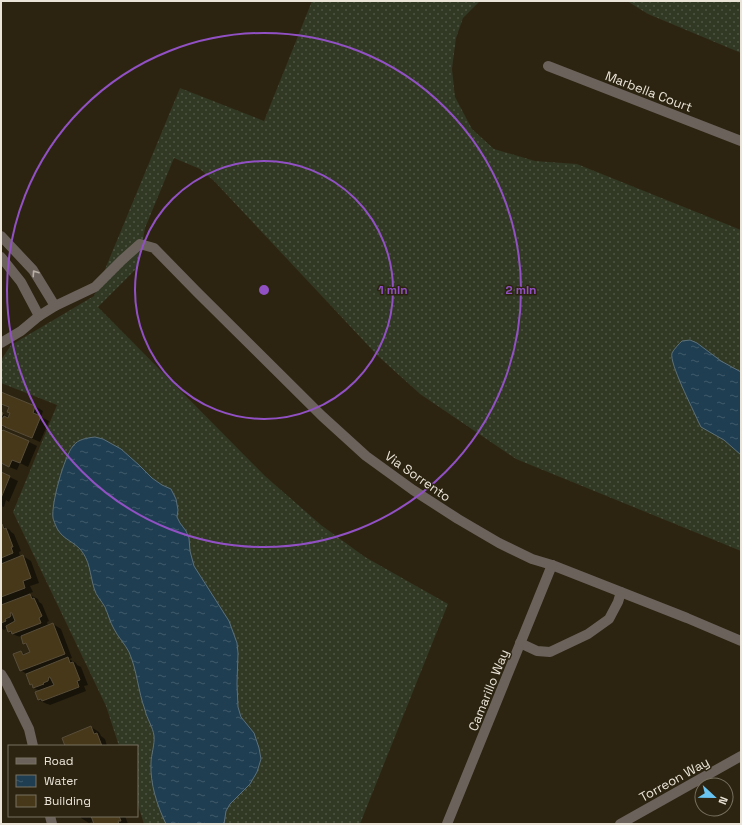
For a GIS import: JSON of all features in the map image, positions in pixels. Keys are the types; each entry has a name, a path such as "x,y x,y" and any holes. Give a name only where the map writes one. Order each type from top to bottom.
{"street":[{"name":"Marbella Court","path":"548,66 741,141"},
{"path":"1,236 33,270 55,306 39,316 21,331 1,343"},
{"name":"Via Sorrento","path":"55,306 95,287 140,244 154,248 322,416 366,456 413,490 499,543 532,559 552,565 621,592 741,641"},
{"path":"1,257 21,282 39,316"},
{"name":"Camarillo Way","path":"448,824 552,565"},
{"path":"520,644 537,651 550,652 588,634 610,619 621,592"},
{"path":"1,674 29,729 33,745"},
{"name":"Torreon Way","path":"620,824 741,756"}],"green space":[{"path":"312,1 480,1 463,18 456,38 452,69 455,97 472,129 494,149 535,161 577,164 741,230 741,551 516,459 420,394 378,356 214,181 200,169 174,158 145,228 138,267 98,307 265,476 321,525 365,557 448,604 360,824 144,824 138,805 138,745 119,745 106,706 13,512 57,405 1,383 1,360 11,345 94,296 180,88 264,121"},
{"path":"627,1 741,1 741,53 648,14"}],"water":[{"path":"690,340 697,343 721,361 741,372 741,455 724,440 701,427 682,386 674,366 672,353 682,341"},
{"path":"95,437 103,439 121,449 152,478 171,489 176,499 178,510 177,517 189,538 190,551 194,566 229,621 237,643 238,707 241,717 254,733 261,759 257,772 250,784 230,804 226,811 224,824 166,824 153,787 151,763 154,736 143,703 132,659 117,635 105,607 96,593 86,558 80,549 60,533 53,519 56,492 69,452 80,440"}],"building":[{"path":"1,392 35,406 33,413 41,416 32,438 1,425 1,418 4,416 8,418 10,413 7,412 9,407 1,404"},
{"path":"1,430 29,441 20,463 12,460 9,467 1,463"},
{"path":"1,472 10,476 1,498"},
{"path":"1,524 4,529 6,528 13,547 11,547 13,553 1,558"},
{"path":"23,555 31,578 23,581 25,588 1,597 1,564"},
{"path":"30,594 32,599 34,598 42,616 39,618 41,623 12,634 11,631 8,632 6,626 15,621 12,613 10,613 10,617 1,623 1,605"},
{"path":"53,623 65,654 20,671 13,654 21,651 23,655 30,652 26,643 23,644 21,636"},
{"path":"68,657 70,663 73,662 80,680 77,681 79,687 42,701 41,699 38,700 35,692 54,685 49,677 48,681 43,683 44,684 33,688 32,684 30,685 26,674"},
{"path":"91,726 94,734 97,733 102,745 65,745 62,738"},
{"path":"91,817 119,817 121,821 118,821 119,824 94,824"}]}
